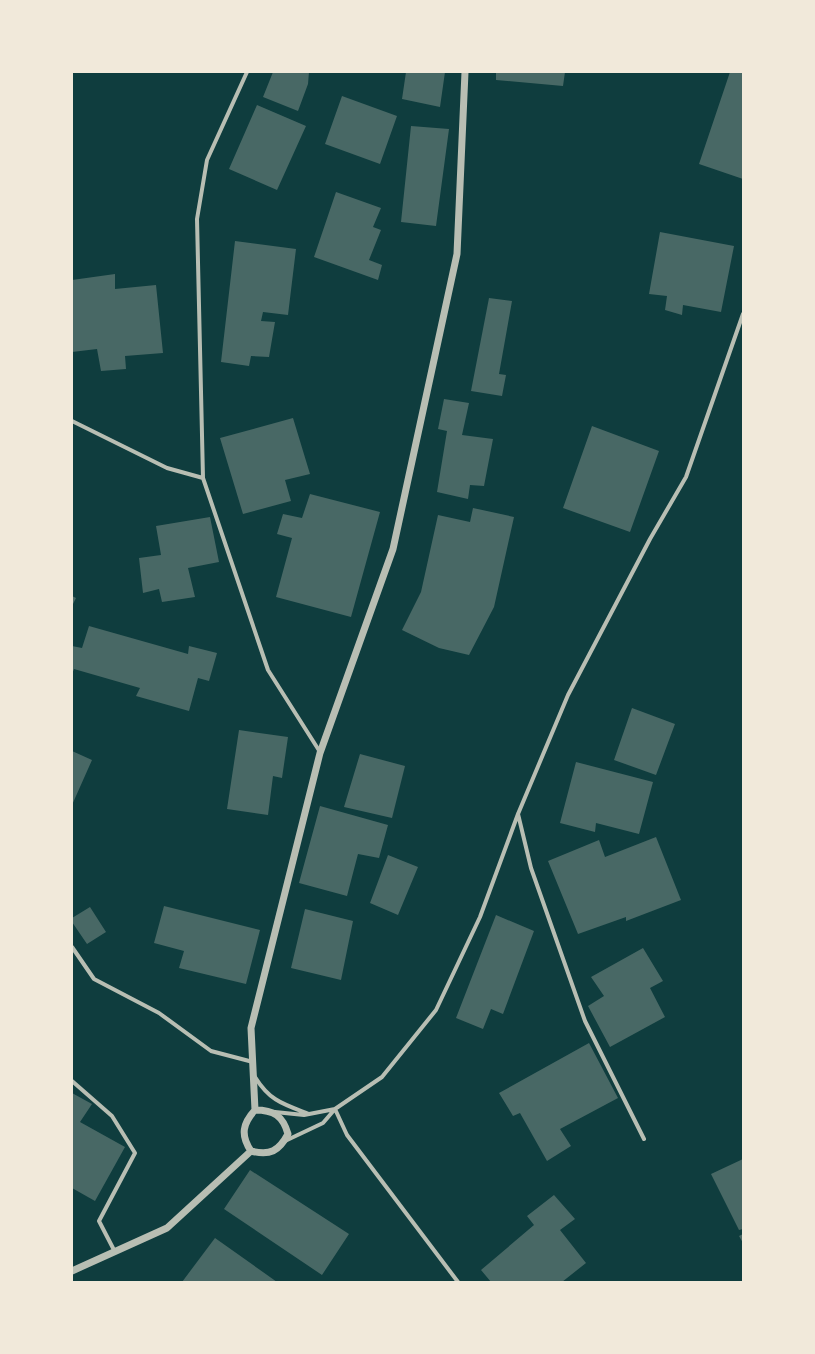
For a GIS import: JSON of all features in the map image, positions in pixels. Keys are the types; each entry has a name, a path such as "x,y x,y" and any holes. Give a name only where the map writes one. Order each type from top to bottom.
{"street":[{"path":"247,72 207,160 197,219 203,478 268,670 320,753"},
{"path":"275,1112 282,1118 286,1125 288,1134 284,1142 278,1149 271,1153 262,1154 252,1150 244,1138 243,1130 247,1120 255,1110 251,1028 320,753 393,549 457,254 466,72"},
{"path":"284,1142 323,1123 335,1108 382,1077 436,1010 480,917 518,814 568,695 650,539 686,477 743,314"},
{"path":"72,421 167,468 203,478"},
{"path":"518,814 531,868 586,1021 644,1139"},
{"path":"72,947 94,979 159,1013 211,1051 253,1062"},
{"path":"253,1074 264,1091 276,1100 309,1114"},
{"path":"72,1081 112,1116 135,1153 99,1221 115,1252"},
{"path":"255,1110 309,1114 335,1108"},
{"path":"335,1108 347,1135 458,1282"},
{"path":"72,1272 167,1228 252,1150"}],"building":[{"path":"273,72 309,72 308,84 298,111 263,97"},
{"path":"406,72 445,72 440,107 402,99"},
{"path":"496,72 565,72 563,86 496,80"},
{"path":"730,72 743,72 743,179 699,164"},
{"path":"342,96 397,116 380,164 325,144"},
{"path":"257,105 306,126 277,190 229,169"},
{"path":"411,126 449,129 436,226 401,222"},
{"path":"336,192 381,208 373,227 381,230 369,260 382,265 378,280 314,257"},
{"path":"660,232 734,246 721,312 683,305 682,315 665,310 667,296 649,294"},
{"path":"235,241 296,249 288,315 263,312 261,321 275,322 269,357 251,356 249,366 221,362"},
{"path":"115,274 115,289 156,285 163,353 125,356 126,369 101,371 97,349 72,352 72,280"},
{"path":"489,298 512,301 499,374 506,375 502,396 471,391"},
{"path":"444,399 469,403 462,435 493,439 484,486 470,485 468,499 437,492 447,431 438,429"},
{"path":"293,418 310,474 285,480 291,501 243,514 220,438"},
{"path":"592,426 659,451 630,532 563,508"},
{"path":"310,494 380,512 351,617 276,597 292,538 277,534 283,514 302,518"},
{"path":"473,508 514,517 494,607 469,655 439,648 402,630 421,592 438,515 470,522"},
{"path":"210,517 219,562 188,568 195,597 162,602 159,589 143,593 139,558 161,555 156,526"},
{"path":"72,596 76,598 72,606"},
{"path":"89,626 188,654 189,646 217,653 209,681 198,678 189,711 136,696 140,688 74,669 72,674 72,646 82,648"},
{"path":"632,708 675,724 656,775 614,760"},
{"path":"239,730 288,737 282,778 273,776 268,815 227,809"},
{"path":"72,751 92,760 72,805"},
{"path":"360,754 405,766 392,818 344,807"},
{"path":"576,762 653,782 639,834 596,823 595,832 560,823"},
{"path":"320,806 388,825 379,858 358,854 347,896 299,883"},
{"path":"656,837 681,900 626,921 626,917 578,934 548,861 599,840 605,857"},
{"path":"388,855 418,867 398,915 370,903"},
{"path":"164,906 260,930 246,984 179,968 184,951 154,943"},
{"path":"90,907 106,932 87,944 72,922 72,918"},
{"path":"305,909 353,921 341,980 291,968"},
{"path":"496,915 534,931 503,1014 491,1009 483,1029 456,1018"},
{"path":"643,948 663,981 650,988 665,1017 610,1047 588,1006 604,996 591,977"},
{"path":"589,1043 618,1098 560,1129 571,1146 547,1161 520,1113 513,1116 499,1093"},
{"path":"72,1093 92,1104 80,1122 125,1147 95,1201 72,1188"},
{"path":"743,1159 743,1229 739,1230 711,1174"},
{"path":"250,1170 349,1234 322,1275 224,1209"},
{"path":"554,1195 575,1219 560,1230 586,1263 562,1282 491,1282 481,1270 534,1225 527,1216"},
{"path":"743,1234 743,1243 739,1236"},
{"path":"215,1238 277,1282 182,1282"}]}
